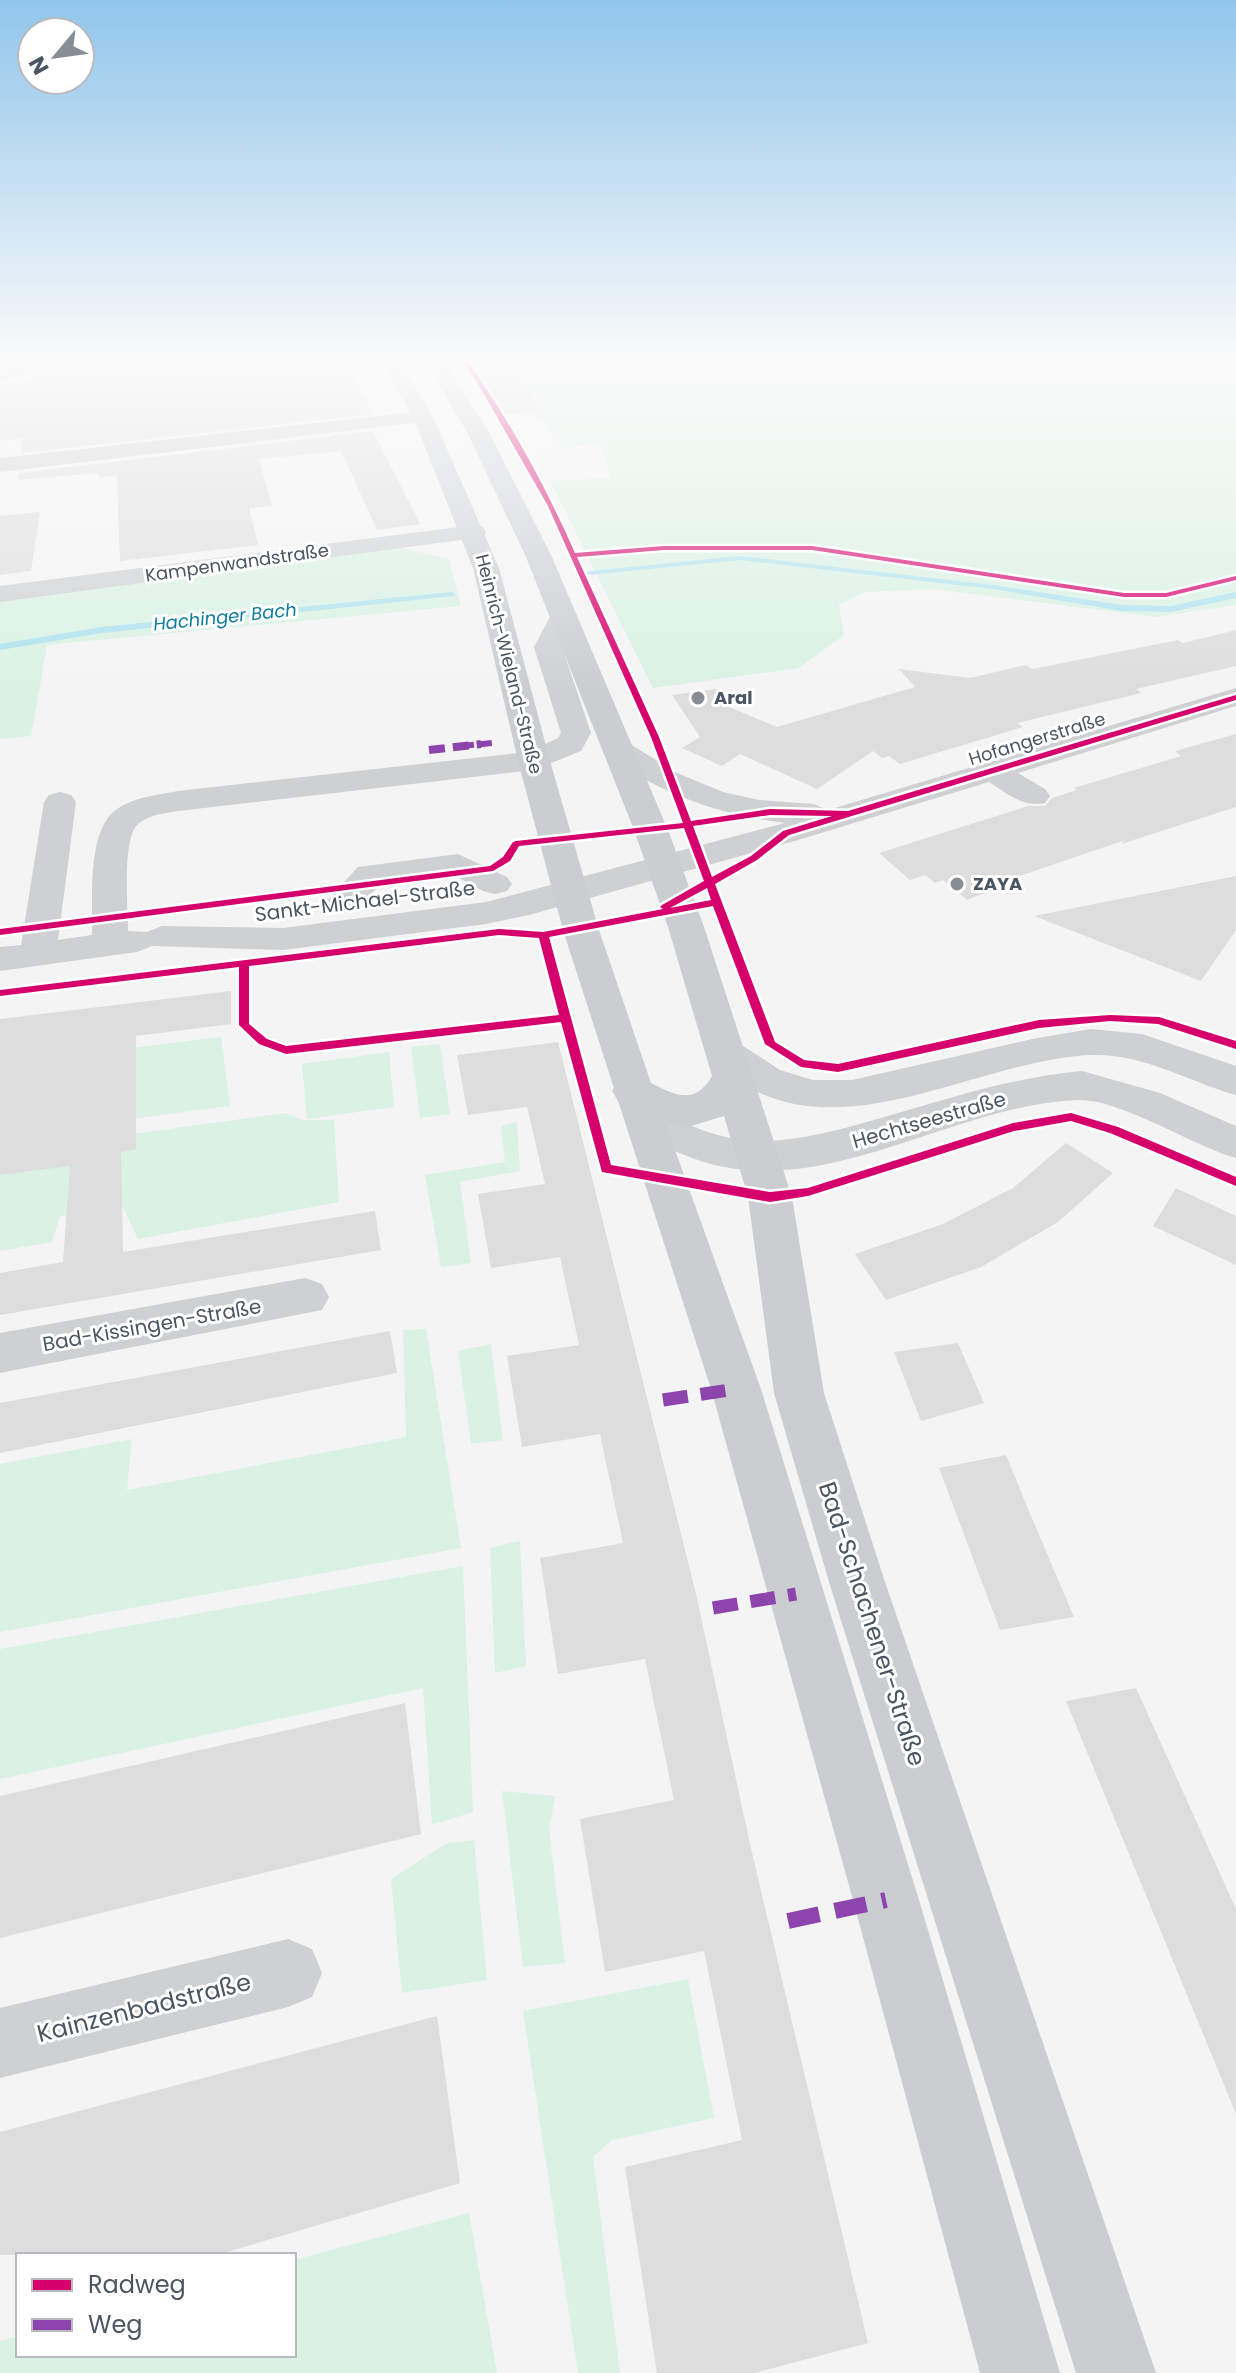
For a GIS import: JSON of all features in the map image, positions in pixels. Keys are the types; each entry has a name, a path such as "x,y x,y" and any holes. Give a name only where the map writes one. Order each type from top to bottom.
{"main road":[{"name":"Heinrich-Wieland-Straße","path":"446,469 486,568 570,890"},
{"path":"497,469 518,509 666,866"},
{"name":"Bad-Schachener-Straße","path":"666,866 760,1157 770,1197 799,1393 857,1582 1116,2373"},
{"path":"570,890 633,1091 736,1389 886,1900 1020,2373"},
{"path":"633,1091 664,1109 681,1113 704,1110 722,1097 729,1066"}],"street":[{"name":"Kampenwandstraße","path":"0,594 474,532"},
{"path":"110,945 113,847 120,824 138,811 178,801 534,761 555,754 570,744 576,733 548,647 563,615"},
{"name":"Hofangerstraße","path":"666,866 1236,697"},
{"name":"Hofangerstraße","path":"619,751 673,785 714,802 770,812 849,814"},
{"path":"993,771 1034,796"},
{"path":"38,955 60,802"},
{"name":"Sankt-Michael-Straße","path":"162,937 283,939 486,913 666,866"},
{"name":"Sankt-Michael-Straße","path":"0,959 162,937 239,917 495,884 570,890"},
{"name":"Hechtseestraße","path":"729,1066 813,1094 852,1094 1037,1051 1091,1042 1118,1043 1154,1050 1236,1081"},
{"name":"Hechtseestraße","path":"633,1091 664,1129 706,1147 760,1157 832,1147 1035,1089 1082,1085 1145,1103 1236,1143"},
{"name":"Bad-Kissingen-Straße","path":"0,1353 305,1297"},
{"name":"Kainzenbadstraße","path":"0,2043 288,1973"}],"green space":[{"path":"608,469 1236,469 1236,605 1155,617 932,589 865,592 839,605 844,635 799,668 653,688 550,481 611,478"},
{"path":"398,547 449,559 461,606 47,645 31,736 0,739 0,599"},
{"path":"221,1037 230,1106 0,1136 0,1064"},
{"path":"440,1044 450,1114 420,1118 411,1047"},
{"path":"389,1052 394,1107 307,1119 302,1064"},
{"path":"286,1113 302,1120 334,1120 339,1202 138,1239 123,1207 60,1216 52,1242 0,1251 0,1152"},
{"path":"517,1122 520,1171 460,1182 471,1263 441,1267 425,1175 505,1162 501,1126"},
{"path":"426,1329 461,1548 0,1632 0,1464 132,1439 127,1490 406,1437 403,1330"},
{"path":"491,1344 503,1440 471,1444 458,1351"},
{"path":"520,1541 526,1666 495,1673 490,1548"},
{"path":"463,1566 473,1812 432,1825 423,1688 0,1779 0,1649"},
{"path":"502,1791 555,1796 549,1830 565,1963 523,1967"},
{"path":"474,1840 487,1980 402,1993 391,1879 447,1843"},
{"path":"688,1979 714,2118 612,2140 593,2157 620,2373 578,2373 523,2011"},
{"path":"469,2213 497,2373 0,2373 0,2341 16,2337 16,2357 296,2357 296,2259"}],"building":[{"path":"55,469 262,469 272,506 249,508 258,545 120,561 117,475 100,478 98,473 18,480 19,473"},
{"path":"349,469 392,469 420,524 377,530"},
{"path":"40,512 31,571 0,575 0,516"},
{"path":"1236,630 1236,666 1136,689 1141,693 1017,723 1023,727 900,764 889,756 882,758 873,751 817,789 740,754 722,766 682,748 700,737 672,695 717,689 729,707 777,727 915,687 899,669 970,678 1026,665 1032,669 1178,640 1183,643"},
{"path":"1236,734 1236,807 1121,844 1125,840 996,884 997,888 967,900 943,880 935,883 925,875 910,880 879,853 1028,806 1045,806 1052,798 1077,790 1074,788 1181,756 1175,751"},
{"path":"1236,876 1236,930 1201,981 1034,916"},
{"path":"231,991 231,1024 136,1036 136,1149 121,1152 123,1252 375,1211 381,1250 0,1315 0,1273 63,1262 70,1166 0,1175 0,1019"},
{"path":"558,1042 696,1594 750,1844 868,2343 754,2373 657,2373 625,2167 742,2140 704,1951 605,1972 580,1819 674,1800 645,1659 558,1674 540,1558 623,1543 600,1434 522,1447 507,1356 579,1345 560,1257 491,1268 478,1194 545,1184 527,1107 468,1115 457,1055"},
{"path":"1066,1143 1113,1173 1058,1222 981,1267 886,1300 855,1254 943,1224 1013,1188"},
{"path":"1176,1188 1236,1216 1236,1265 1153,1226"},
{"path":"390,1331 397,1373 0,1453 0,1403"},
{"path":"958,1343 984,1403 921,1421 894,1352"},
{"path":"1006,1455 1074,1617 1000,1630 939,1468"},
{"path":"1136,1688 1236,1909 1236,2114 1066,1701"},
{"path":"405,1703 421,1834 0,1938 0,1796"},
{"path":"437,2016 460,2183 224,2253 0,2255 0,2132"}],"waterway":[{"name":"Hachinger Bach","path":"590,573 740,558 993,587 1122,608 1171,609 1236,595"},
{"name":"Hachinger Bach","path":"0,647 102,630 451,594"}],"marked path":[{"path":"429,750 493,743"},
{"path":"663,1400 736,1389"},
{"path":"713,1608 796,1594"},
{"path":"788,1921 886,1900"}],"cycle path":[{"path":"530,469 551,506 655,737 770,1044 801,1063 838,1068 1039,1024 1110,1018 1159,1021 1236,1045"},
{"path":"572,555 664,548 812,548 1124,595 1166,595 1236,578"},
{"path":"665,907 754,858 786,833 1236,697"},
{"path":"0,932 493,868 507,859 516,844 651,830 770,812 849,814"},
{"path":"0,993 499,932 543,935 718,902"},
{"path":"543,935 606,1169 770,1197 808,1192 1013,1127 1071,1117 1114,1130 1236,1182"},
{"path":"244,965 244,1025 263,1041 286,1050 566,1018"}],"place":[{"name":"Aral","path":"698,698"},
{"name":"ZAYA","path":"957,884"}]}
